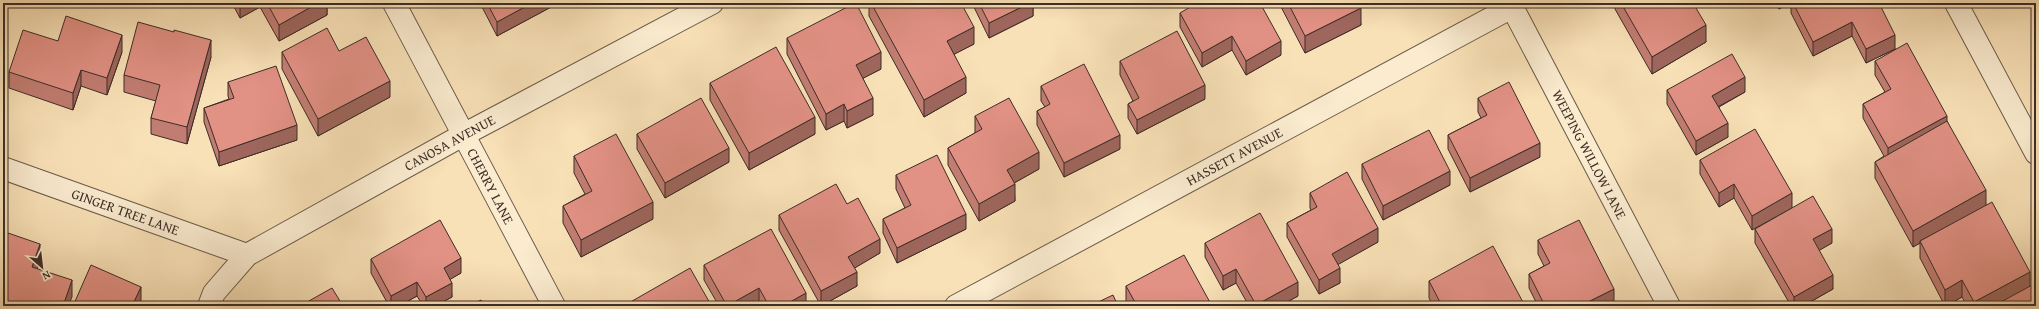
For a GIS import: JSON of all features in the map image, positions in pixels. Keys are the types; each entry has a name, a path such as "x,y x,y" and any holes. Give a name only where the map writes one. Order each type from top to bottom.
{"street":[{"name":"CHERRY LANE","path":"394,3 554,306"},
{"name":"CANOSA AVENUE","path":"209,306 214,293 247,255 463,135 712,3"},
{"path":"1956,3 2036,153"},
{"name":"HASSETT AVENUE","path":"956,306 1511,5"},
{"name":"WEEPING WILLOW LANE","path":"1511,5 1669,306"},
{"name":"GINGER TREE LANE","path":"3,168 247,255"}],"building":[{"path":"267,3 318,3 279,25"},
{"path":"487,3 532,3 497,22"},
{"path":"855,3 881,52 856,65 873,98 847,111 844,104 826,114 787,38"},
{"path":"871,3 961,3 974,27 947,41 966,77 924,100"},
{"path":"979,3 1030,3 989,23"},
{"path":"1197,3 1260,3 1281,41 1246,61 1232,36 1202,53 1180,13"},
{"path":"1288,3 1358,3 1361,8 1305,36"},
{"path":"1621,3 1693,3 1706,25 1652,57"},
{"path":"1793,3 1879,3 1895,35 1866,49 1852,22 1813,42"},
{"path":"66,16 122,35 107,78 81,70 73,93 9,72 23,30 58,41"},
{"path":"138,22 211,40 187,127 151,118 160,85 124,75"},
{"path":"327,28 339,51 366,37 390,81 318,119 282,52"},
{"path":"1177,31 1205,85 1137,120 1128,104 1139,98 1120,61"},
{"path":"1907,43 1947,116 1888,148 1863,104 1891,89 1875,61"},
{"path":"776,47 815,117 749,153 710,83"},
{"path":"1732,54 1745,77 1712,96 1728,123 1696,141 1667,90"},
{"path":"1084,64 1120,135 1064,163 1037,111 1050,104 1041,86"},
{"path":"276,66 297,125 219,152 204,108 234,98 228,82"},
{"path":"1509,82 1540,143 1470,178 1448,135 1487,115 1478,98"},
{"path":"701,98 729,148 665,183 637,134"},
{"path":"1009,98 1039,152 1007,170 1015,184 979,204 948,148 982,129 975,116"},
{"path":"1947,121 1986,190 1913,231 1875,162"},
{"path":"1755,129 1792,193 1752,216 1734,184 1719,193 1700,160"},
{"path":"1429,130 1450,171 1383,206 1362,164"},
{"path":"616,134 653,202 581,240 563,206 592,191 574,156"},
{"path":"937,155 966,214 897,248 883,219 911,205 896,175"},
{"path":"1347,172 1378,228 1332,254 1340,268 1319,280 1287,223 1317,207 1310,193"},
{"path":"836,184 847,204 858,198 880,239 848,257 857,272 821,291 779,215"},
{"path":"1813,196 1832,229 1813,239 1833,275 1794,297 1755,229"},
{"path":"1992,202 2030,272 1974,302 1962,280 1945,290 1920,241"},
{"path":"1260,213 1298,282 1256,305 1236,269 1223,276 1205,243"},
{"path":"440,220 461,258 444,268 452,283 426,297 417,282 391,296 371,259"},
{"path":"1579,220 1614,289 1580,306 1545,306 1529,274 1550,263 1538,240"},
{"path":"771,229 806,293 783,306 769,306 759,288 727,306 704,265"},
{"path":"8,233 40,244 32,267 72,280 63,306 3,306 3,246"},
{"path":"1493,246 1525,306 1442,306 1429,281"},
{"path":"1184,255 1212,306 1137,306 1126,286"},
{"path":"91,265 141,287 132,306 73,306"},
{"path":"690,268 711,305 628,306 627,304"},
{"path":"2036,283 2036,306 2001,306 1999,303"},
{"path":"332,288 343,306 300,306"},
{"path":"1113,295 1118,306 1090,306"},
{"path":"481,300 484,306 469,306"}]}
